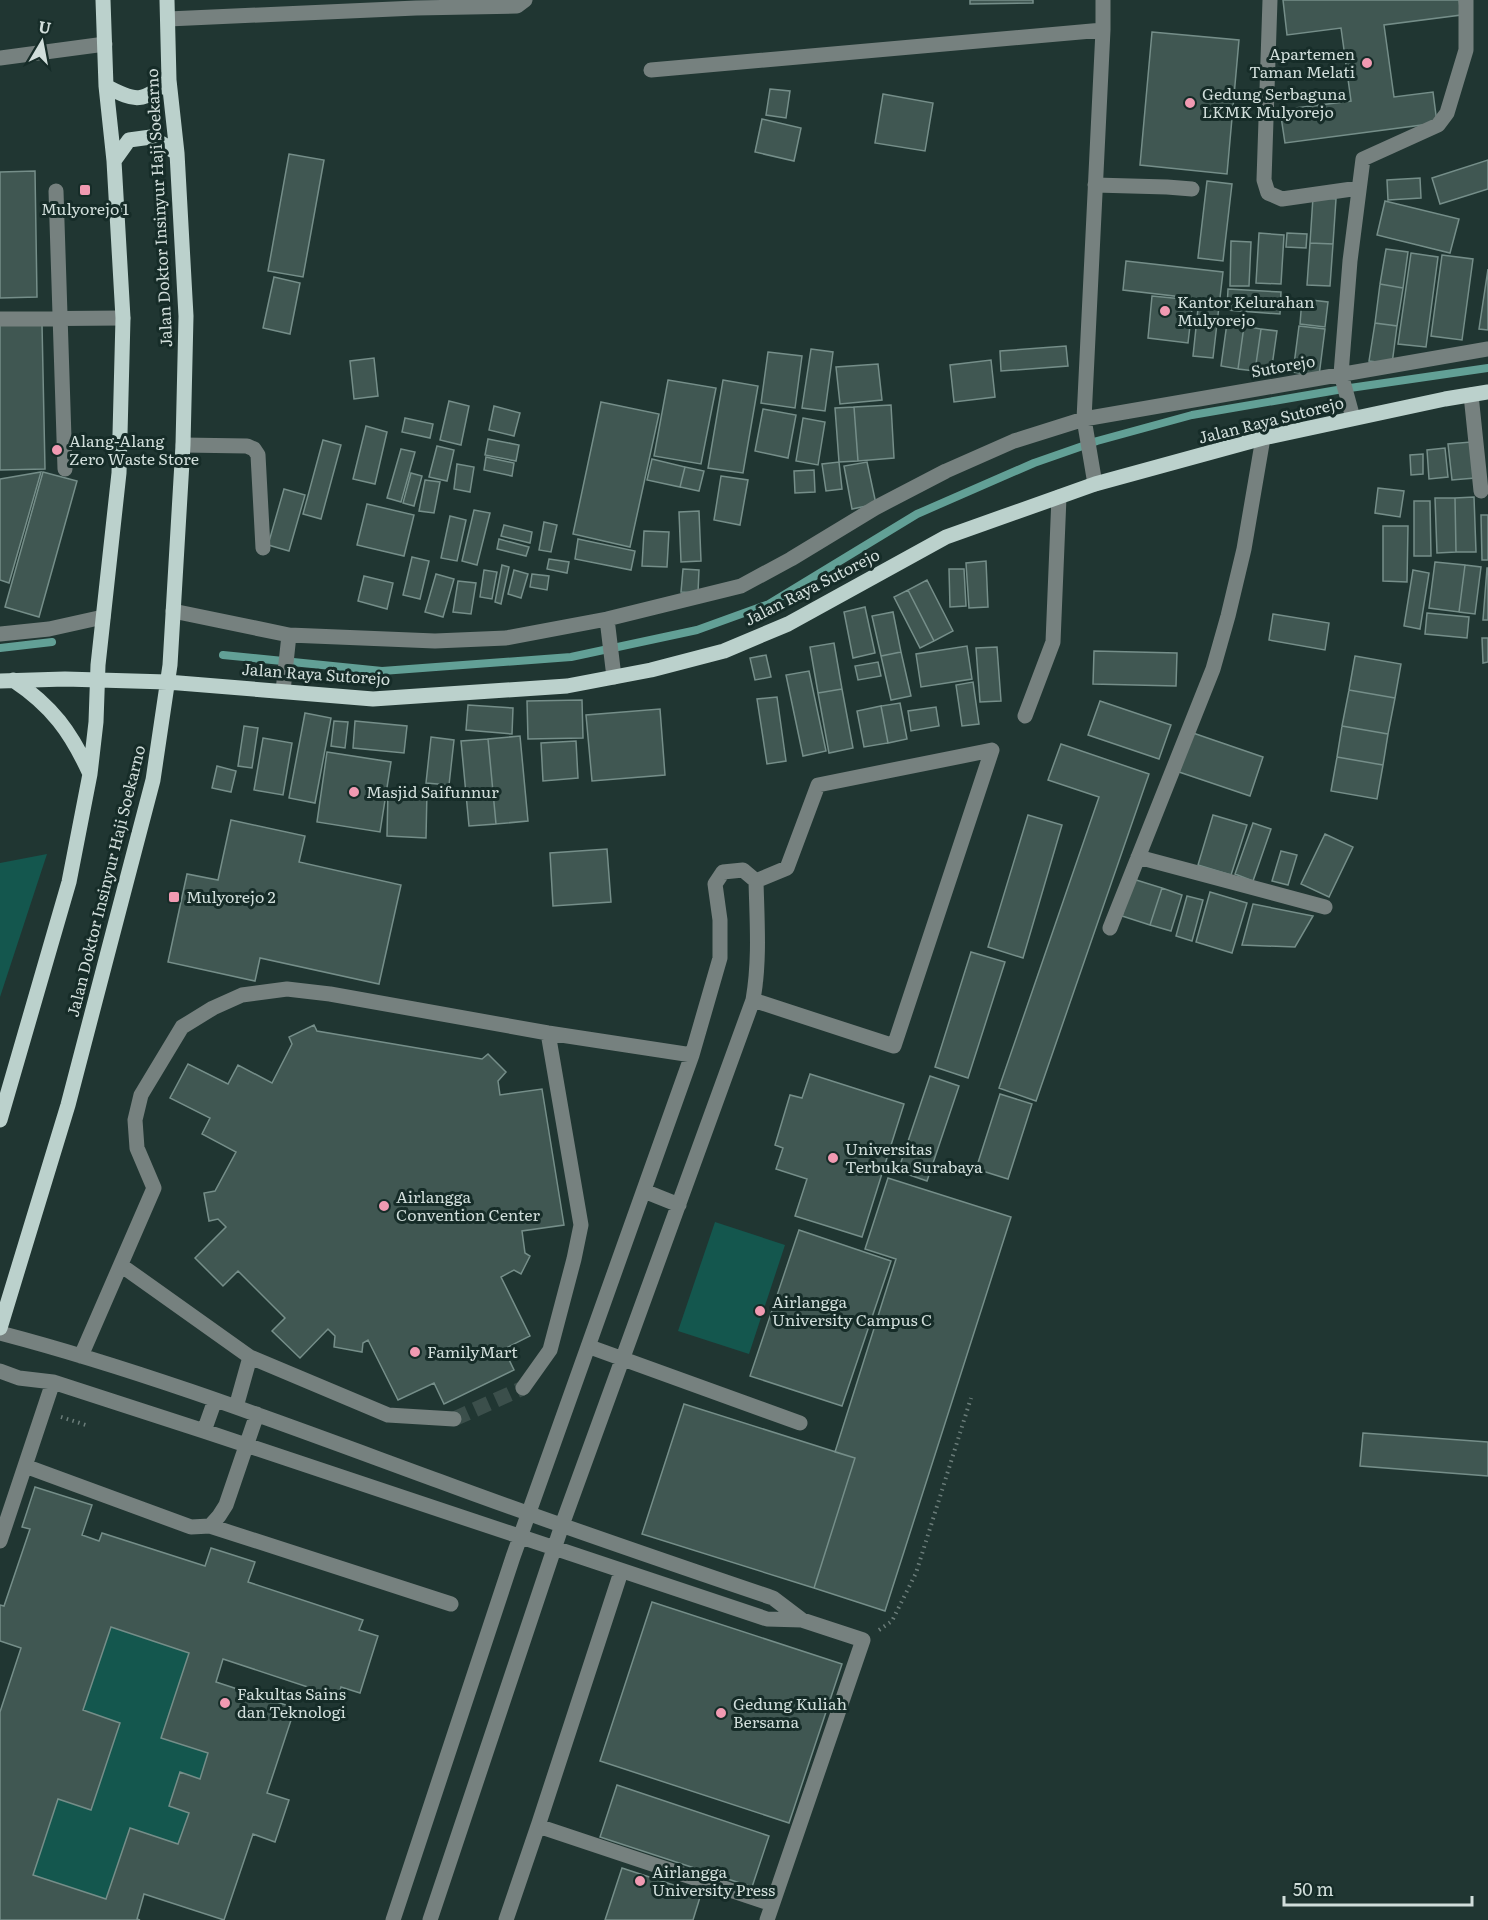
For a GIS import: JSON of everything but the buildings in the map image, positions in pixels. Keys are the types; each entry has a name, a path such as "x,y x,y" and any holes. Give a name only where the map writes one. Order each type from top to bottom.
{"main road":[{"path":"0,1120 69,882 90,774 96,722 97,672 119,473 123,318 114,160 106,87 103,0"},
{"name":"Jalan Doktor Insinyur Haji Soekarno","path":"0,1328 68,1106 121,906 153,780 170,665 183,445 186,316 177,153 169,80 167,0"},
{"path":"106,87 127,97 149,97 169,80"},
{"path":"114,160 129,140 140,138 151,137 177,153"},
{"name":"Jalan Raya Sutorejo","path":"6,680 97,672 167,682 283,685 373,699 567,686 613,670 651,670 724,651 788,624 946,537 1095,484 1352,414 1488,392"},
{"path":"6,680 34,694 61,721 75,742 90,774"}],"street":[{"path":"168,19 416,4 517,6 525,0"},
{"path":"1095,484 1084,425 1103,0"},
{"path":"1270,0 1264,180 1268,193 1282,199 1359,188"},
{"path":"1352,414 1342,379 1350,261 1363,159 1438,125 1447,113 1466,50 1466,0"},
{"path":"651,70 1103,30"},
{"path":"0,58 105,44"},
{"path":"1095,185 1192,189"},
{"path":"56,191 65,469"},
{"path":"0,319 123,318"},
{"name":"Sutorejo","path":"173,611 288,639 435,641 506,638 607,619 741,585 791,559 875,508 946,471 1014,441 1084,425 1342,379 1488,348"},
{"path":"1471,395 1481,491"},
{"path":"1110,927 1213,669 1244,549 1263,438"},
{"path":"183,445 242,445 254,449 258,455 263,548"},
{"path":"1025,716 1053,642 1059,497"},
{"path":"0,634 49,629 103,616"},
{"path":"607,619 613,670"},
{"path":"283,685 288,639"},
{"path":"753,1000 894,1046 992,750 818,785 787,868 756,881"},
{"path":"1138,857 1325,907"},
{"path":"393,1920 520,1537 590,1347 692,1055 720,958 720,920 715,884 723,872 743,870 756,881 758,942 757,978 753,1000 562,1525 430,1920"},
{"path":"81,1356 154,1188 137,1148 135,1120 141,1095 182,1027 213,1008 242,995 287,989 330,994 548,1033 692,1055"},
{"path":"523,1388 550,1350 581,1225 548,1033"},
{"path":"644,1191 679,1205"},
{"path":"122,1266 250,1357 388,1415 454,1419"},
{"path":"0,1334 81,1356 257,1414 529,1514 773,1598 802,1620"},
{"path":"590,1347 800,1423"},
{"path":"236,1407 250,1357"},
{"path":"0,1371 18,1378 53,1382 767,1619 802,1620 863,1640 767,1920"},
{"path":"0,1540 53,1382"},
{"path":"204,1431 215,1400"},
{"path":"210,1526 226,1505 257,1414"},
{"path":"25,1466 191,1527 210,1526 451,1604"},
{"path":"506,1920 621,1572"},
{"path":"538,1826 772,1904"}],"path":[{"path":"863,1640 892,1621 916,1573 971,1398"},
{"path":"43,1412 89,1426"}],"green space":[{"path":"47,854 0,997 0,863"},
{"path":"715,1222 785,1245 749,1354 678,1331"},
{"path":"111,1627 189,1653 161,1737 208,1753 200,1779 181,1772 169,1806 189,1813 178,1844 130,1828 106,1899 33,1875 58,1799 91,1810 120,1723 83,1710"}],"waterway":[{"path":"223,655 382,671 571,657 697,630 769,604 917,514 1034,463 1097,441 1192,415 1343,389 1488,368"},
{"path":"0,648 52,642"}],"tunnel":[{"path":"454,1419 523,1388"}],"place":[{"name":"Apartemen Taman Melati","path":"1367,63"},
{"name":"Gedung Serbaguna LKMK Mulyorejo","path":"1190,103"},
{"name":"Mulyorejo 1","path":"85,190"},
{"name":"Kantor Kelurahan Mulyorejo","path":"1165,311"},
{"name":"Alang-Alang Zero Waste Store","path":"57,450"},
{"name":"Masjid Saifunnur","path":"354,792"},
{"name":"Mulyorejo 2","path":"174,897"},
{"name":"Universitas Terbuka Surabaya","path":"833,1158"},
{"name":"Airlangga Convention Center","path":"384,1206"},
{"name":"Airlangga University Campus C","path":"760,1311"},
{"name":"FamilyMart","path":"415,1352"},
{"name":"Fakultas Sains dan Teknologi","path":"225,1703"},
{"name":"Gedung Kuliah Bersama","path":"721,1713"},
{"name":"Airlangga University Press","path":"640,1881"}]}
